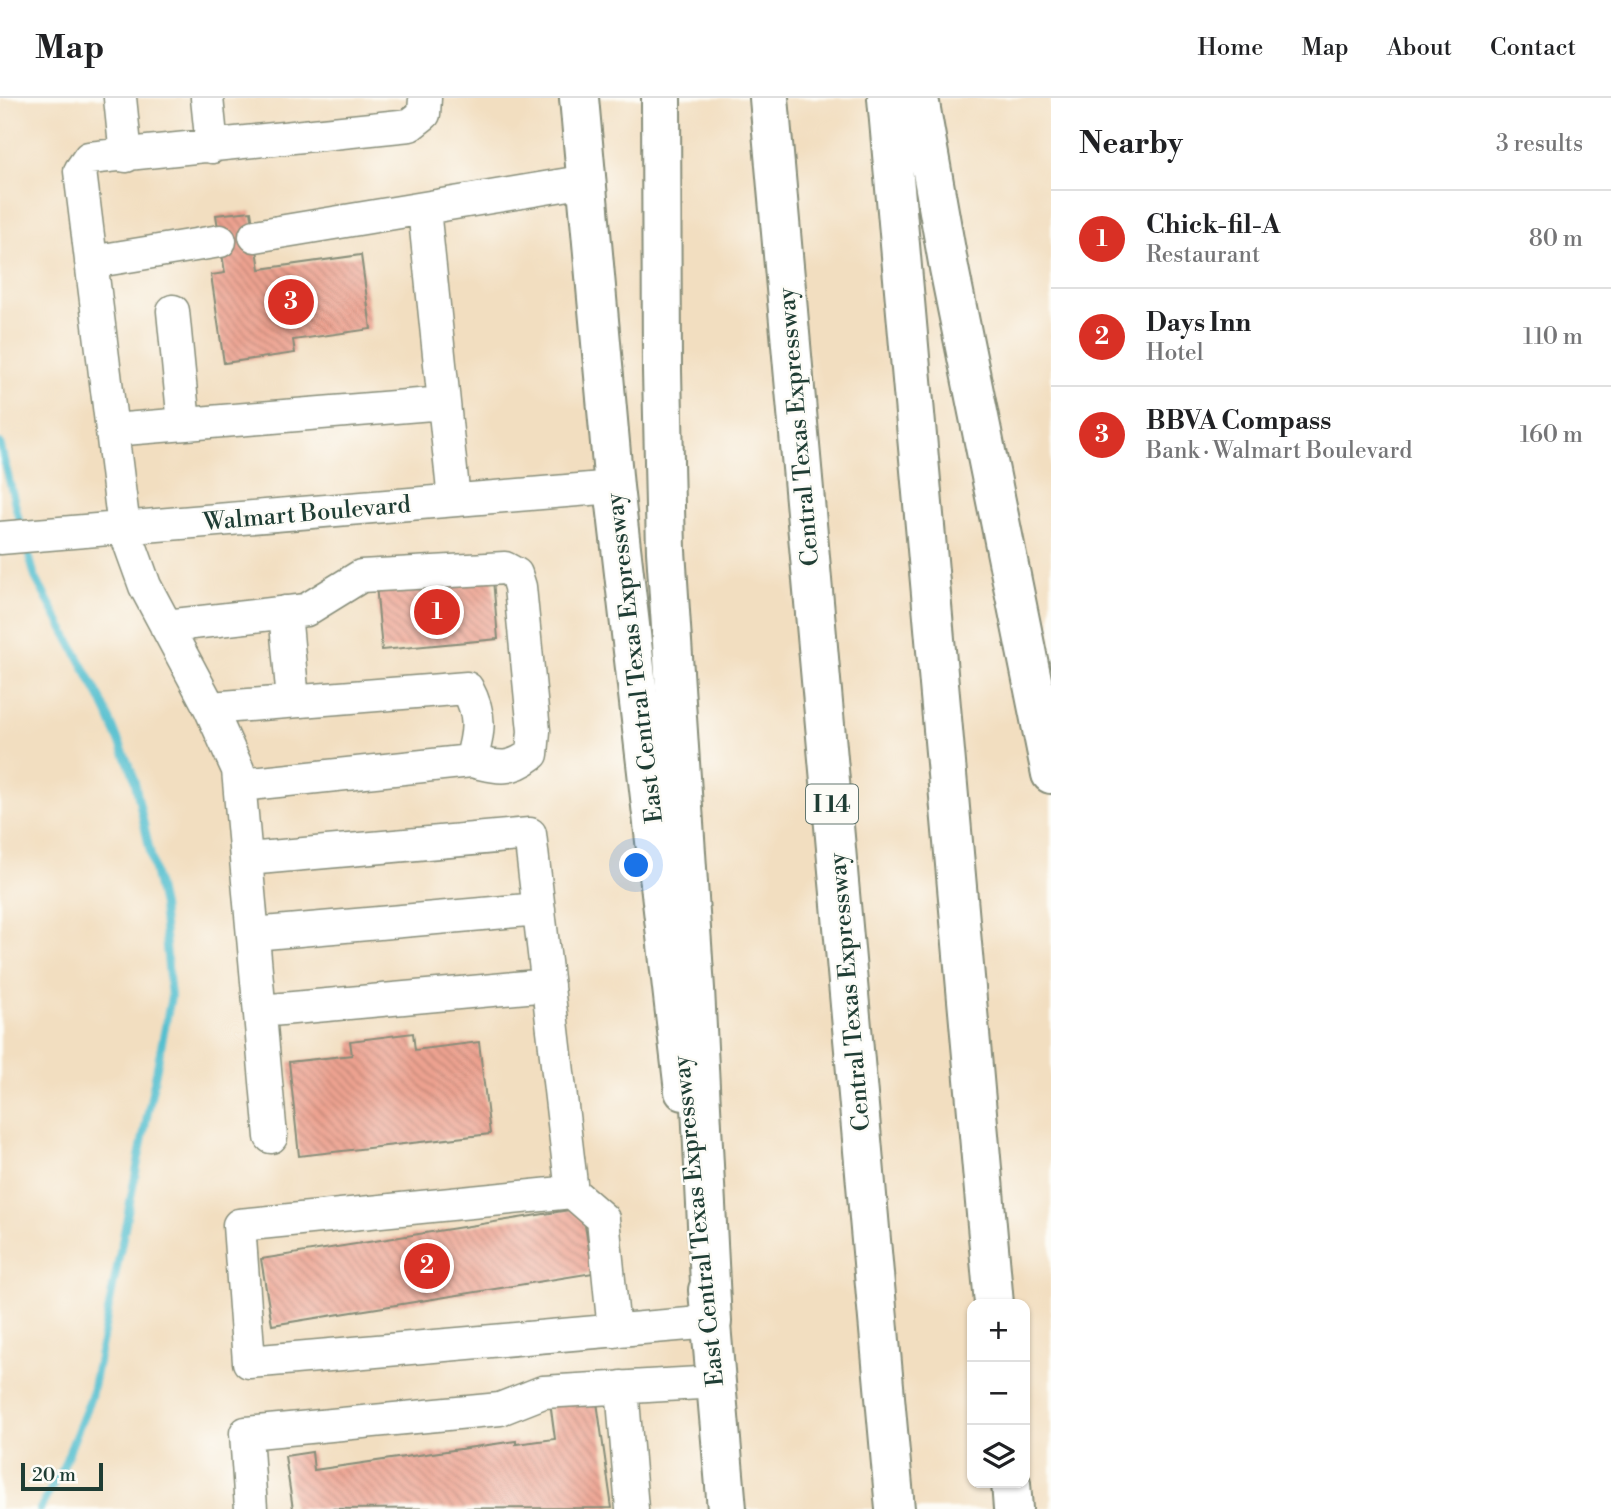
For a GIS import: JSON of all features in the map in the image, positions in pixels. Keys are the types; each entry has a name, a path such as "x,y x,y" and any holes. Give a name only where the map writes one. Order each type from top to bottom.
{"main road":[{"name":"East Central Texas Expressway","path":"579,98 614,487 712,1322 727,1509"},
{"path":"661,98 666,551 695,989 712,1322"},
{"name":"Central Texas Expressway","path":"769,98 895,1509"},
{"path":"887,98 994,1299"},
{"path":"919,98 949,268 1051,774"},
{"path":"1011,1488 1013,1509"}],"street":[{"path":"120,98 126,156"},
{"path":"207,98 212,147"},
{"path":"271,1137 241,785 238,770 210,708 145,586 124,528 80,171 89,158 410,125 424,114 425,98"},
{"path":"255,236 587,181"},
{"path":"424,209 454,500"},
{"path":"91,262 220,241"},
{"path":"173,311 184,424"},
{"path":"112,430 444,403"},
{"name":"Walmart Boulevard","path":"0,538 614,487"},
{"path":"166,626 306,610 361,576 505,568 516,574 520,587 534,731 532,754 519,764 501,768 471,761 241,785"},
{"path":"285,612 293,701"},
{"path":"210,708 467,688 475,702 479,733 471,761"},
{"path":"247,859 530,834 572,1192 603,1219 614,1331"},
{"path":"253,934 539,909"},
{"path":"260,1012 548,985"},
{"path":"572,1192 239,1225 249,1362 712,1322"},
{"path":"251,1509 246,1433 500,1409 543,1392 717,1381"},
{"path":"622,1387 632,1509"}],"building":[{"path":"251,211 260,269 361,255 371,329 293,340 295,353 224,363 211,275 225,273 216,215"},
{"path":"493,579 498,639 382,650 376,585"},
{"path":"413,1033 415,1050 479,1042 490,1134 299,1156 289,1062 352,1055 350,1041"},
{"path":"582,1208 593,1273 272,1325 261,1259"},
{"path":"596,1395 612,1508 293,1509 285,1456 312,1452 314,1470 516,1441 516,1444 555,1439 550,1402"}],"waterway":[{"path":"0,443 21,528"},
{"path":"26,544 35,577 101,699 133,774 162,906 171,997 91,1397 63,1467 40,1509"}],"place":[{"name":"BBVA Compass","path":"291,302"},
{"name":"Chick-fil-A","path":"437,612"},
{"name":"Days Inn","path":"427,1266"}]}
